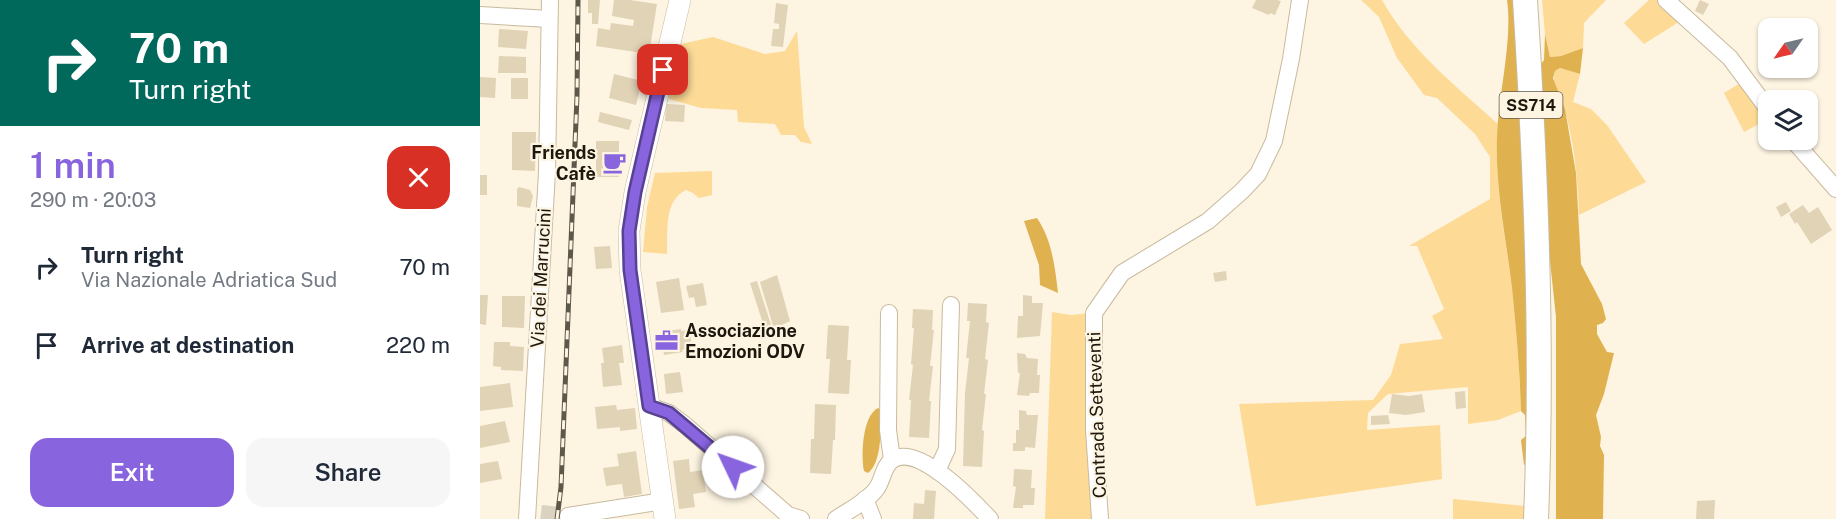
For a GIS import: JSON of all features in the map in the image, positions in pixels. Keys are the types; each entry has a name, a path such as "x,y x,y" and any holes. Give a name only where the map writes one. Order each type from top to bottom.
{"highway":[{"name":"SS714","path":"1525,0 1537,210 1540,412 1536,519"},
{"path":"1540,412 1550,519"}],"main road":[{"path":"664,510 630,270 629,231 635,192 680,0"}],"street":[{"name":"Via dei Marrucini","path":"532,514 547,171 550,0"},
{"name":"Contrada Setteventi","path":"1100,519 1094,430 1096,312 1122,273 1208,221 1258,174 1274,141 1291,59 1300,0"},
{"path":"1666,0 1730,58 1758,96"},
{"path":"480,15 549,19"},
{"path":"1802,150 1836,189"},
{"path":"937,471 947,449 951,305"},
{"path":"889,313 888,430 892,460"},
{"path":"649,406 669,413 685,424 788,514 801,519"},
{"path":"653,431 685,424"},
{"path":"836,519 876,489 884,470 892,460 904,456 912,457 937,471 968,495 990,519"},
{"path":"865,499 873,519"},
{"path":"568,516 664,510"}],"shaded area":[{"path":"1361,0 1382,0 1393,18 1420,51 1498,124 1498,186 1512,288 1521,411 1498,420 1468,424 1468,387 1388,394 1368,413 1367,430 1440,425 1442,479 1256,506 1239,404 1373,400 1391,375 1400,344 1443,339 1432,316 1444,309 1417,246 1409,246 1490,199 1490,157 1475,134 1437,98 1424,95 1397,58 1379,17"},
{"path":"1507,0 1513,0 1525,124 1529,464 1524,465 1521,440 1526,436 1525,415 1521,411 1515,319 1499,194 1497,156 1498,121 1507,50"},
{"path":"1542,0 1606,0 1584,23 1583,48 1561,56 1550,57"},
{"path":"1649,0 1661,0 1682,20 1644,44 1624,23"},
{"path":"797,31 804,127 812,144 801,142 795,135 781,135 775,124 738,122 737,110 701,108 669,99 681,44 713,37 765,54 785,51"},
{"path":"1545,34 1550,57 1561,56 1583,48 1580,74 1560,68 1555,71 1553,78 1565,109 1576,173 1581,264 1602,304 1606,319 1597,325 1597,334 1607,352 1614,353 1604,394 1596,415 1601,437 1600,446 1604,455 1603,519 1556,519 1556,317 1546,224 1538,68 1544,60"},
{"path":"1560,68 1580,74 1573,102 1591,109 1607,125 1646,182 1579,215 1573,147 1564,107 1554,80 1555,71"},
{"path":"1742,82 1758,103 1758,124 1744,132 1724,93"},
{"path":"712,171 712,195 699,198 686,190 673,202 668,218 667,254 643,252 647,207 655,173"},
{"path":"1037,218 1049,245 1058,293 1040,285 1039,265 1024,221"},
{"path":"1052,312 1071,315 1090,313 1095,519 1045,519"},
{"path":"878,408 881,410 880,444 876,461 868,473 864,471 863,464 864,437 869,419"},
{"path":"1453,499 1525,506 1529,519 1453,519"}],"building":[{"path":"588,0 600,0 598,24 592,24 592,13 588,13"},
{"path":"614,0 657,4 649,54 596,46 598,28 610,30 611,23 633,26 634,20 612,16"},
{"path":"1256,0 1281,1 1275,15 1270,13 1269,15 1252,8"},
{"path":"1700,0 1709,4 1703,15 1695,11"},
{"path":"776,3 788,5 783,47 771,46 773,29 779,29 779,24 774,23"},
{"path":"499,29 528,31 526,49 498,47"},
{"path":"499,56 526,57 526,73 498,73"},
{"path":"614,74 642,81 636,105 609,98"},
{"path":"480,77 496,78 495,98 480,97"},
{"path":"511,78 528,78 528,99 511,99"},
{"path":"666,104 685,105 684,122 665,121"},
{"path":"600,112 632,120 629,130 598,122"},
{"path":"512,132 536,132 535,171 512,170"},
{"path":"596,141 619,141 619,177 596,177"},
{"path":"480,175 487,175 487,195 480,195"},
{"path":"519,187 530,190 533,196 530,208 517,206"},
{"path":"1786,202 1791,211 1781,217 1776,207"},
{"path":"1803,205 1809,213 1818,207 1832,230 1811,244 1789,214"},
{"path":"610,246 612,268 596,269 594,247"},
{"path":"1226,271 1227,280 1215,282 1213,273"},
{"path":"777,275 790,321 774,329 760,282"},
{"path":"679,278 684,310 661,313 656,282"},
{"path":"757,281 773,331 766,333 750,283"},
{"path":"703,283 707,305 696,307 694,297 689,298 686,286"},
{"path":"480,295 488,295 486,325 480,324"},
{"path":"1023,295 1032,296 1032,303 1043,303 1040,336 1017,338 1018,316 1023,316"},
{"path":"502,296 525,296 524,328 502,327"},
{"path":"968,303 987,304 986,322 989,323 985,359 988,360 984,394 986,394 982,430 984,431 982,467 963,466 965,393 969,358 966,358 970,321 967,321"},
{"path":"913,309 933,310 929,438 909,437"},
{"path":"828,325 849,326 847,360 851,360 849,394 828,393 830,359 826,359"},
{"path":"681,329 681,331 690,330 692,348 664,355 661,332"},
{"path":"494,342 510,342 510,346 524,347 523,371 501,370 501,367 493,366"},
{"path":"622,345 624,363 619,363 622,385 603,387 602,348"},
{"path":"1017,353 1025,354 1027,358 1038,359 1039,393 1030,393 1029,396 1017,395 1020,373 1018,373"},
{"path":"680,372 683,392 666,394 664,374"},
{"path":"510,383 513,407 480,411 480,387"},
{"path":"1465,391 1466,408 1456,409 1455,392"},
{"path":"1392,394 1409,396 1422,394 1425,412 1406,415 1389,413"},
{"path":"815,404 836,405 831,474 810,473"},
{"path":"616,405 617,410 635,408 637,429 620,431 620,427 597,429 595,407"},
{"path":"1019,410 1026,411 1027,415 1038,415 1035,448 1025,447 1025,451 1013,451 1013,443 1016,443 1016,430 1019,430"},
{"path":"1388,415 1390,424 1371,425 1371,416"},
{"path":"505,421 510,442 480,448 480,426"},
{"path":"636,451 642,494 624,497 622,484 606,486 603,468 619,466 617,454"},
{"path":"689,459 690,472 703,470 706,492 693,494 695,507 679,509 673,461"},
{"path":"498,461 502,479 480,483 480,464"},
{"path":"1014,469 1032,470 1031,488 1035,488 1034,505 1013,508 1016,487 1013,486"},
{"path":"925,490 936,491 934,519 913,519 914,503 924,504"},
{"path":"1715,500 1714,519 1696,519 1697,501"}],"tunnel":[{"path":"541,513 568,516"}],"railway":[{"path":"557,519 561,487 577,96 578,0"}],"place":[{"name":"Friends Cafè","path":"614,163"},
{"name":"Associazione Emozioni ODV","path":"667,341"}],"route":[{"path":"663,70 635,192 629,231 630,270 649,406 669,413 685,424 733,467"}]}
